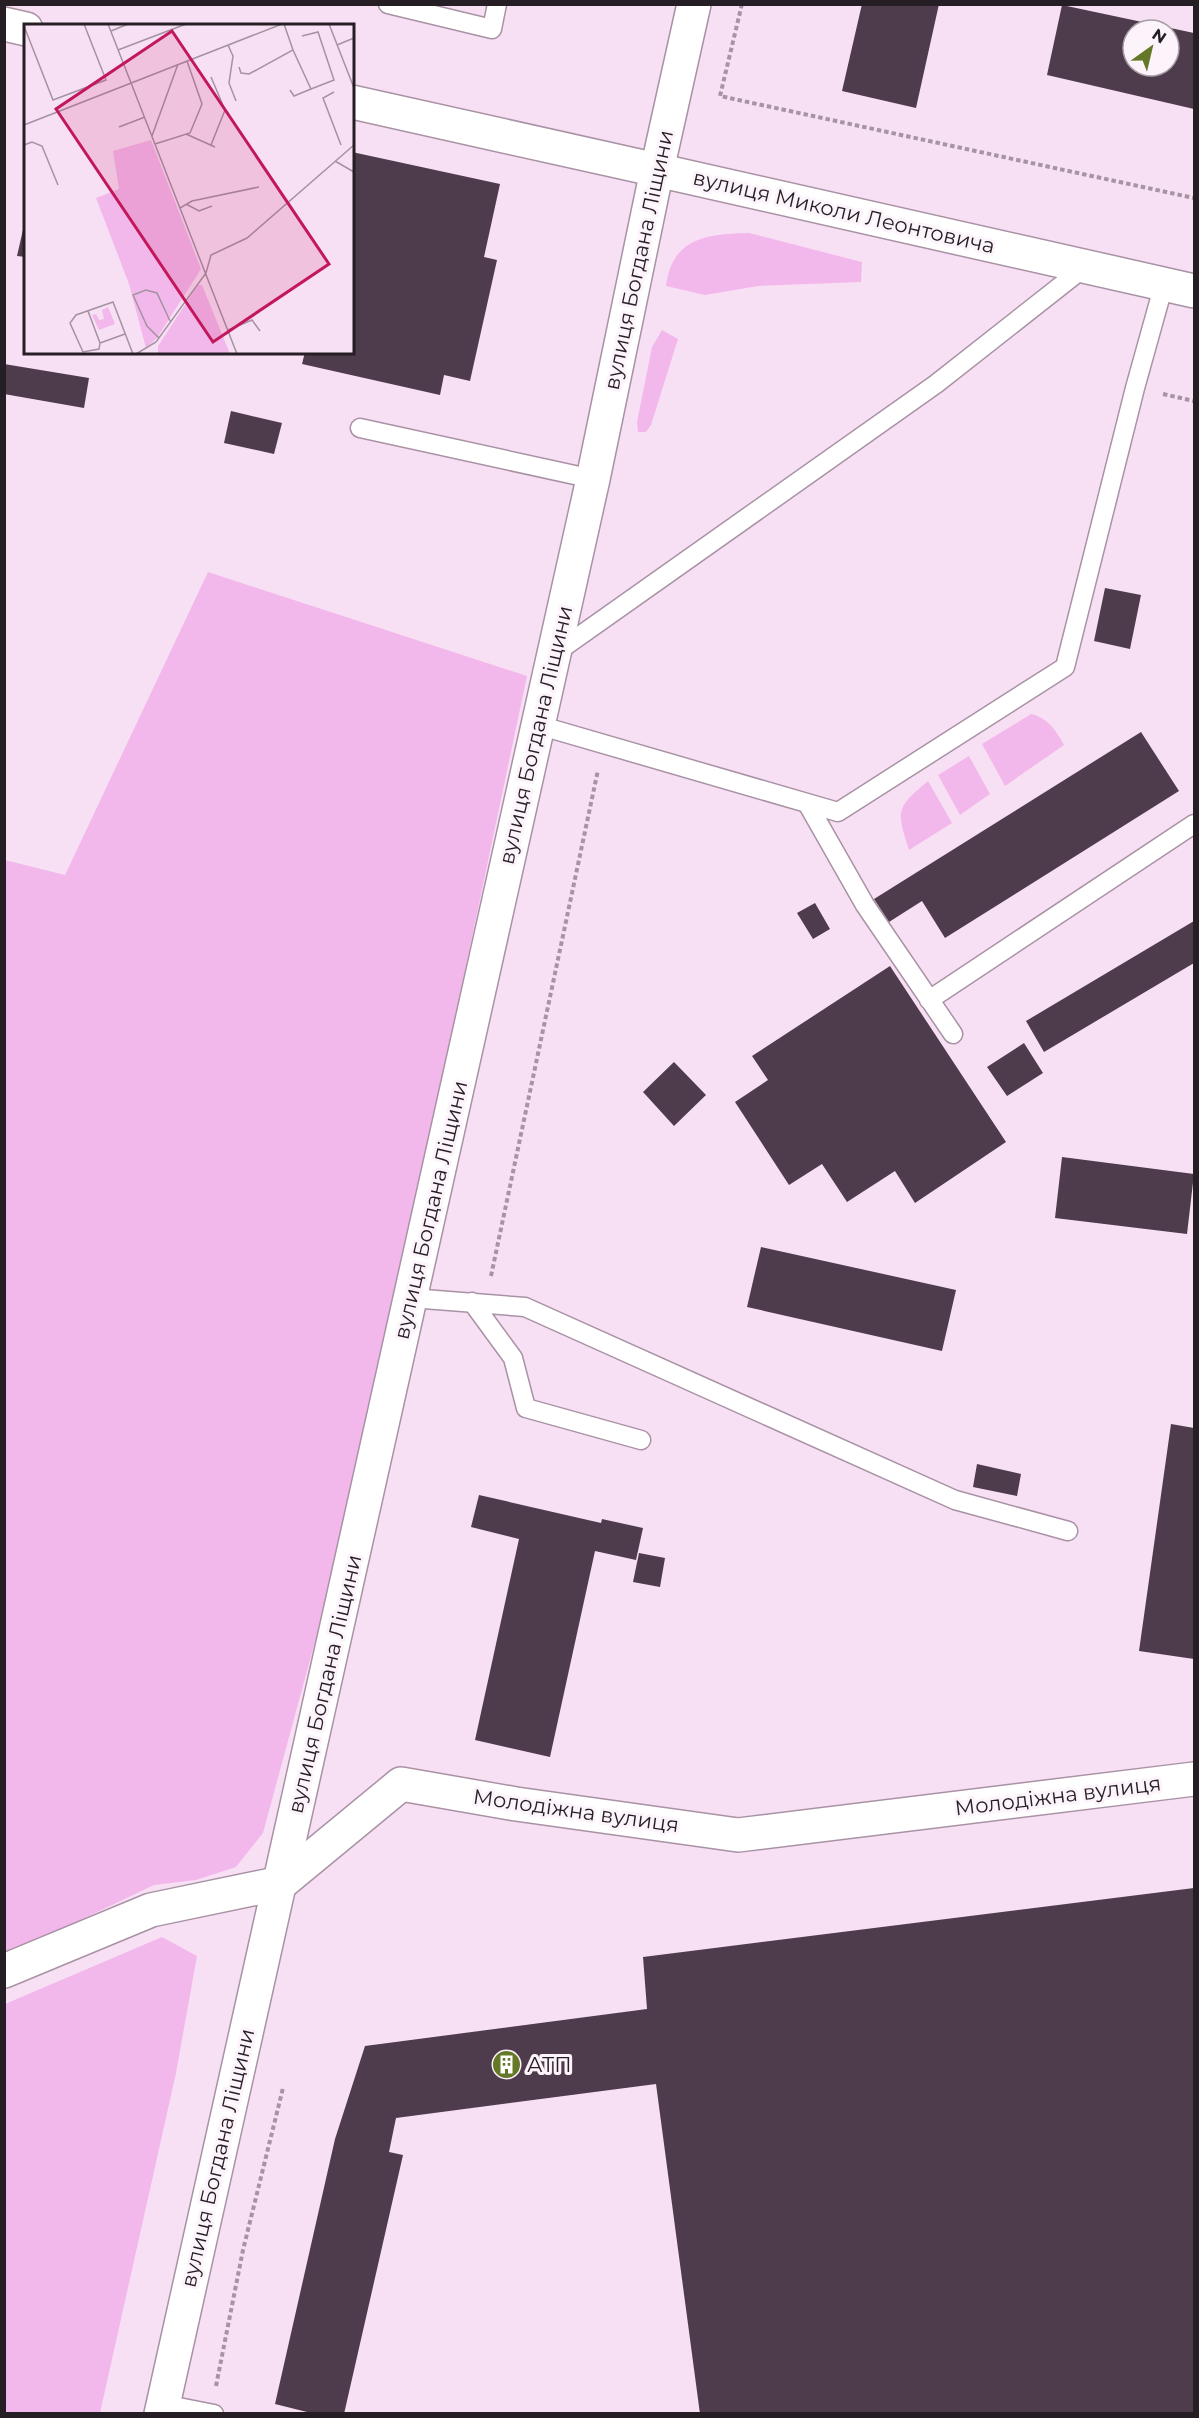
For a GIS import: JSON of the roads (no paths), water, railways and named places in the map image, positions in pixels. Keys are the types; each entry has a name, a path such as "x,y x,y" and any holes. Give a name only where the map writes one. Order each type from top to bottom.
{"main road":[{"name":"вулиця Богдана Ліщини","path":"162,2409 593,479 694,4"},
{"path":"4,24 24,29"},
{"name":"вулиця Миколи Леонтовича","path":"354,102 1179,287"},
{"name":"Молодіжна вулиця","path":"4,1971 151,1910 280,1883 401,1784 738,1835 1194,1779"}],"lane":[{"path":"388,4 492,29 497,4"},
{"path":"554,654 936,384 1086,267"},
{"path":"538,725 838,812 1065,667 1179,287"},
{"path":"360,428 593,479"},
{"path":"807,803 865,905 952,1034"},
{"path":"929,1000 1194,824"},
{"path":"411,1298 525,1307 955,1500 1068,1531"},
{"path":"479,1303 513,1358 526,1408 641,1440"},
{"path":"162,2409 212,2413"}],"place":[{"name":"АТП","path":"506,2065"}]}
